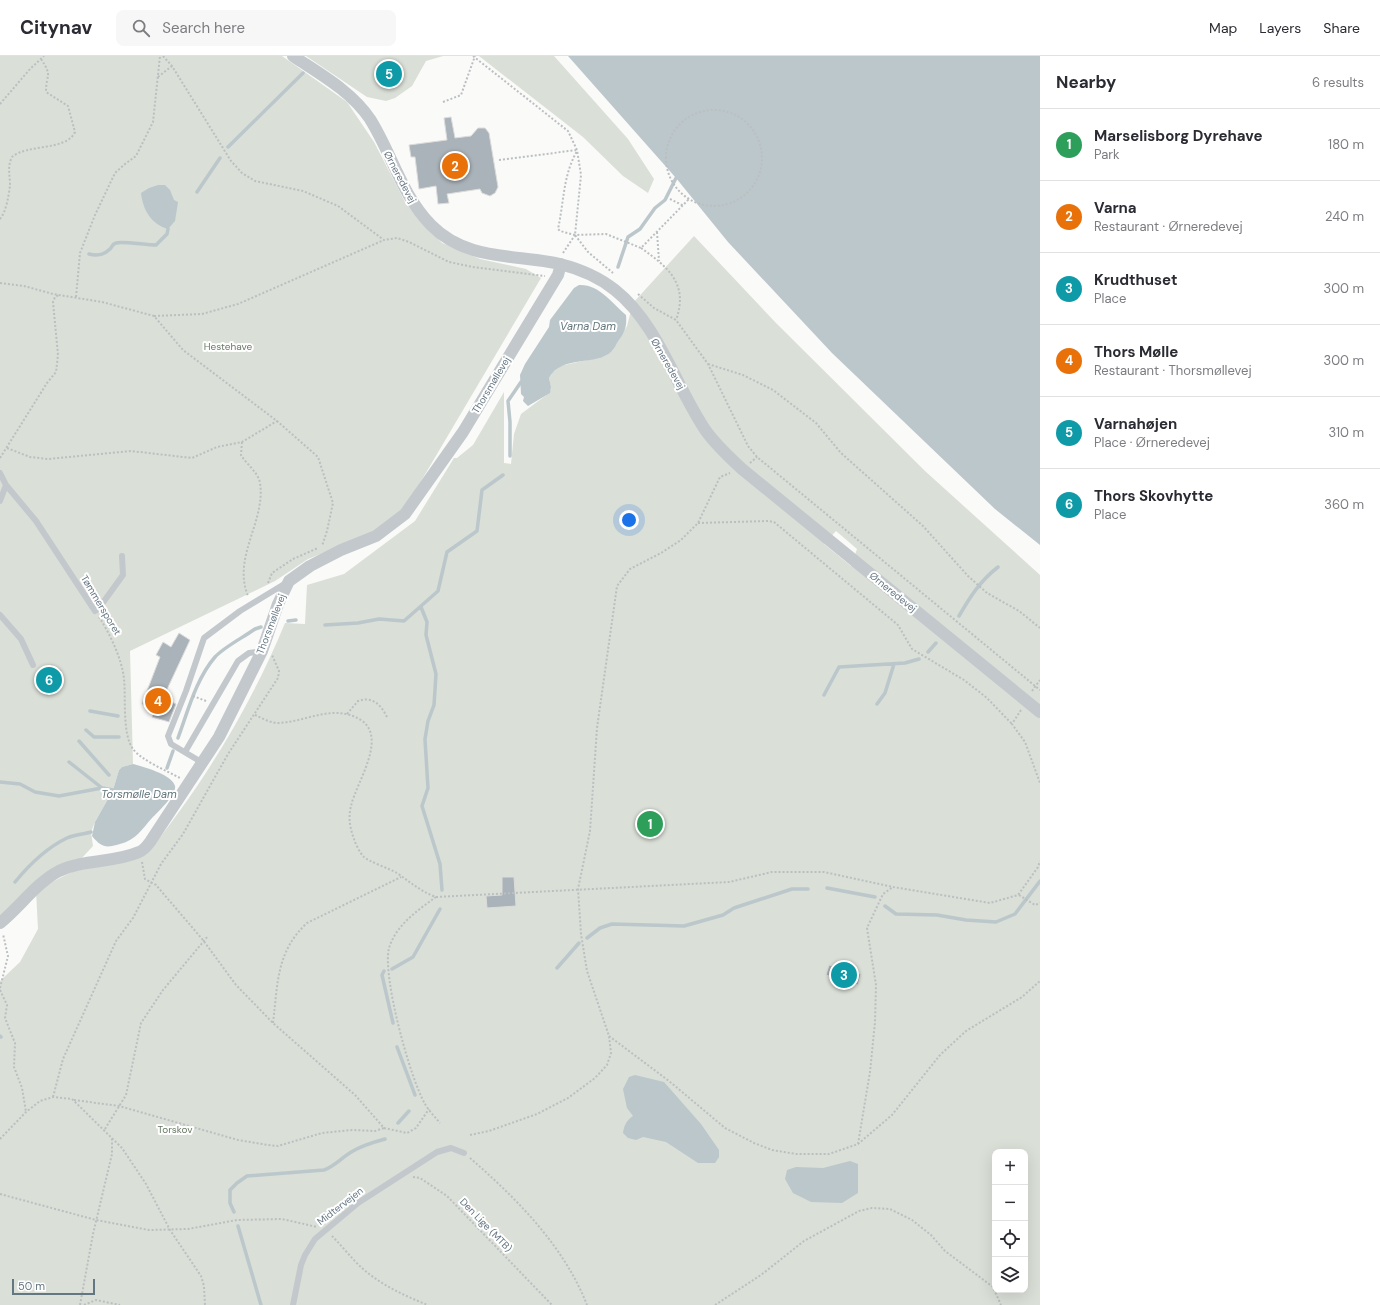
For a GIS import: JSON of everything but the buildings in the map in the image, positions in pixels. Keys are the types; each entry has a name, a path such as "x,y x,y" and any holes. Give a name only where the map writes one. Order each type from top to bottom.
{"street":[{"name":"Ørneredevej","path":"293,56 342,89 364,112 377,133 409,198 431,225 447,239 472,251 500,257 561,264 585,272 602,281 616,291 644,322 706,431 742,469 1040,712"},
{"name":"Thorsmøllevej","path":"140,852 150,842 219,737 262,650 278,604 289,581 310,566 341,550 376,536 405,514 463,432 558,275 561,264"},
{"path":"1,927 46,878 61,870 85,862 110,860 140,852"}],"lane":[{"name":"Tømmersporet","path":"0,473 6,485 36,521 95,611"},
{"path":"0,501 6,485"},
{"path":"95,611 99,608 123,575 122,556"},
{"path":"203,763 171,744 168,736 186,691 204,638 251,604 289,581"},
{"path":"0,615 22,639 33,665"},
{"path":"185,752 238,661 249,654 262,650"},
{"name":"Midtervejen","path":"293,1305 305,1255 315,1239 358,1203 437,1152 451,1148 464,1153"}],"path":[{"path":"0,104 30,69 44,56"},
{"path":"76,298 80,253 95,215 116,173 136,156 153,122 160,56"},
{"path":"163,56 172,66 231,161 242,173 255,181 303,192 338,206 384,240"},
{"path":"443,102 461,95 474,57 568,131 577,150 581,175 575,235 564,250 561,264 542,280"},
{"path":"0,219 4,215 10,185 8,172 12,157 25,150 48,147 74,136 75,132 68,106 46,92 50,76 49,71 41,59"},
{"path":"158,77 172,66"},
{"path":"719,110 736,114 750,125 761,145 762,167 755,184 743,197 727,205 709,206 696,204 689,199 672,183 666,167 666,148 673,132 685,119 701,111 719,110"},
{"path":"499,160 577,150"},
{"path":"577,150 569,164 558,229 560,231 575,235 606,234 618,237 641,248 659,261 676,280 681,307 676,320"},
{"path":"670,199 684,206"},
{"path":"641,248 684,206 689,199"},
{"path":"656,232 659,261"},
{"path":"575,235 588,252 615,275"},
{"path":"0,283 24,286 60,295 102,302 154,316 202,314 238,304 384,240 397,238 409,242 449,262 473,267 546,276"},
{"path":"637,294 654,308 676,320 708,364 748,446 757,457 1040,690"},
{"path":"0,458 35,401 56,372 58,355 53,302 55,298 60,295"},
{"path":"154,316 183,350 277,421 318,457 333,503 322,547 310,566"},
{"path":"708,364 743,375 773,390 816,423 841,453 923,526 968,576 987,593 1019,611 1040,628"},
{"path":"7,448 30,457 48,459 131,451 192,458 217,447 242,442 277,421"},
{"path":"242,442 241,455 256,474 260,482 260,502 246,552 244,566 246,591 251,604"},
{"path":"470,1135 489,1131 537,1114 568,1098 595,1078 607,1065 611,1053 609,1036 587,971 578,889 590,831 596,728 617,586 630,570 671,546 698,524 720,478"},
{"path":"698,524 768,520 774,522 898,625 912,649 964,680 987,698 1012,724 1025,742 1040,783"},
{"path":"267,594 272,573 310,550 329,544"},
{"name":"Tømmersporet","path":"95,611 116,652 124,678 128,738 133,749 142,757 190,783"},
{"path":"53,1097 64,1059 116,941 133,918 150,882 183,834 228,754 278,678 279,671 268,646 268,635"},
{"path":"1012,724 1040,680"},
{"path":"347,714 358,701 370,700 375,701 383,708 387,717"},
{"path":"255,715 278,723 330,713 347,714 361,721 371,731 373,741 369,756 350,807 349,827 355,844 364,858 380,864 401,876 417,888 436,897 729,882 772,872 824,872 990,903 1019,895 1038,867 1040,861"},
{"path":"140,852 145,879 156,885 203,940 236,985 273,1023 355,1095 384,1128"},
{"path":"273,1023 280,969 286,949 295,934 307,923 401,876"},
{"path":"858,1144 870,1072 875,1022 876,986 867,928 883,894 893,886"},
{"path":"1019,895 1035,905 1040,903"},
{"path":"436,897 420,908 401,925 390,947 388,966 396,1016 416,1083 425,1104 440,1123"},
{"path":"1,927 8,956 0,989 7,1005 5,1018 15,1043 14,1067 22,1088 26,1112"},
{"path":"105,1129 126,1095 141,1023 163,990 203,940 208,936"},
{"path":"609,1036 669,1081 725,1128 754,1143 772,1150 796,1154 829,1154 858,1144 892,1115 940,1055 966,1031 1022,998 1040,981"},
{"path":"0,1140 26,1112 40,1101 53,1097 118,1106 238,1140 278,1146 322,1133 352,1130 375,1131 384,1128 407,1133 416,1128 429,1109"},
{"path":"72,1099 105,1129 122,1148 146,1184 170,1230 201,1276 204,1286 205,1305"},
{"path":"80,1305 96,1220 112,1154 112,1137"},
{"path":"464,1153 508,1193 546,1235 579,1284 587,1305"},
{"name":"Den Lige (MTB)","path":"398,1177 420,1178 447,1196 552,1305"},
{"path":"0,1194 96,1220 150,1230 188,1229 237,1220 282,1219 326,1230 362,1268 375,1278 411,1298 428,1305"},
{"path":"715,1305 761,1275 804,1241 859,1211 872,1208 890,1209 912,1220 931,1235 945,1251 993,1287 1001,1305"},
{"path":"84,1305 96,1300 120,1305"}],"green space":[{"name":"Hestehave","path":"0,56 282,56 347,102 374,142 406,204 442,243 480,259 526,269 541,278 414,493 394,519 369,535 308,559 275,581 130,651 133,764 122,767 119,770 113,790 91,832 93,846 81,859 0,916"},
{"path":"306,56 443,56 426,61 412,86 395,98 386,101 367,97"},
{"path":"479,56 554,56 628,139 654,179 648,193 623,176 583,137"},
{"name":"Torskov","path":"694,236 776,323 925,471 1040,575 1040,1305 0,1305 0,981 20,962 38,929 36,890 80,868 146,855 187,801 224,744 257,685 285,623 305,624 307,585 344,574 415,521 454,458 457,458 473,445 504,392 504,463 511,464 514,434 521,414 549,393 551,388 549,378 553,372 560,366 605,356 613,350 627,326 633,303","holes":["836,531 857,549 851,566 824,544"]}],"water":[{"path":"568,56 1040,56 1040,545 995,509 832,353 728,242 676,178"},
{"path":"158,185 165,185 170,190 174,200 178,202 175,221 168,229 157,224 149,216 142,199 141,193"},
{"name":"Varna Dam","path":"579,285 599,291 626,315 626,326 624,331 613,350 605,356 597,359 570,363 555,371 549,378 551,387 550,393 528,406 523,401 524,397 521,394 520,375 525,364 549,327 550,320 574,288"},
{"name":"Torsmølle Dam","path":"133,764 150,769 169,778 173,782 175,789 166,803 135,837 120,844 104,846 92,836 95,822 113,790 119,770 122,767"},
{"path":"635,1075 664,1082 701,1124 719,1150 719,1157 715,1163 698,1163 666,1142 643,1137 636,1140 628,1138 623,1133 626,1123 633,1116 627,1108 623,1089 629,1077"},
{"path":"850,1161 858,1164 858,1193 842,1203 811,1202 793,1193 785,1179 787,1170 796,1167 823,1168"}],"waterway":[{"path":"228,147 303,73"},
{"path":"197,192 220,158"},
{"path":"618,267 628,237 640,229 655,208 665,200 676,178"},
{"path":"89,254 103,254 116,243 156,245 167,234 168,229"},
{"path":"510,456 510,422 508,401 521,382"},
{"path":"325,625 358,623 379,619 404,621 438,591 447,552 477,531 482,490 503,475"},
{"path":"959,616 976,590 998,567"},
{"path":"421,607 427,622 426,635 436,674 434,705 428,721 425,739 428,788 422,806 440,864 442,890"},
{"path":"288,621 296,620"},
{"path":"178,738 193,696 208,666 215,657 224,650 255,629 261,627"},
{"path":"928,652 936,643"},
{"path":"824,695 839,667 905,663 919,659"},
{"path":"877,704 885,693 894,664"},
{"path":"90,711 118,716"},
{"path":"86,730 94,737 119,737"},
{"path":"79,741 109,775"},
{"path":"167,768 173,751"},
{"path":"69,762 102,788"},
{"path":"0,782 20,784 35,792 59,796 102,788 113,790"},
{"path":"15,882 32,863 59,842 73,836 91,832"},
{"path":"885,906 896,914 937,915 966,920 996,922 1015,914 1040,881"},
{"path":"827,888 875,897"},
{"path":"587,938 600,928 612,924 684,926 723,915 734,908 792,889 808,889"},
{"path":"392,969 413,957 440,909"},
{"path":"557,968 579,943"},
{"path":"384,971 382,975 393,1023"},
{"path":"397,1047 415,1095"},
{"path":"398,1123 409,1111"},
{"path":"234,1212 230,1203 230,1190 247,1176 324,1170 349,1153 385,1139"},
{"path":"238,1226 261,1305"}],"place":[{"name":"Varnahøjen","path":"389,74"},
{"name":"Varna","path":"455,166"},
{"name":"Thors Skovhytte","path":"49,680"},
{"name":"Thors Mølle","path":"158,701"},
{"name":"Marselisborg Dyrehave","path":"650,824"},
{"name":"Krudthuset","path":"844,975"}]}
